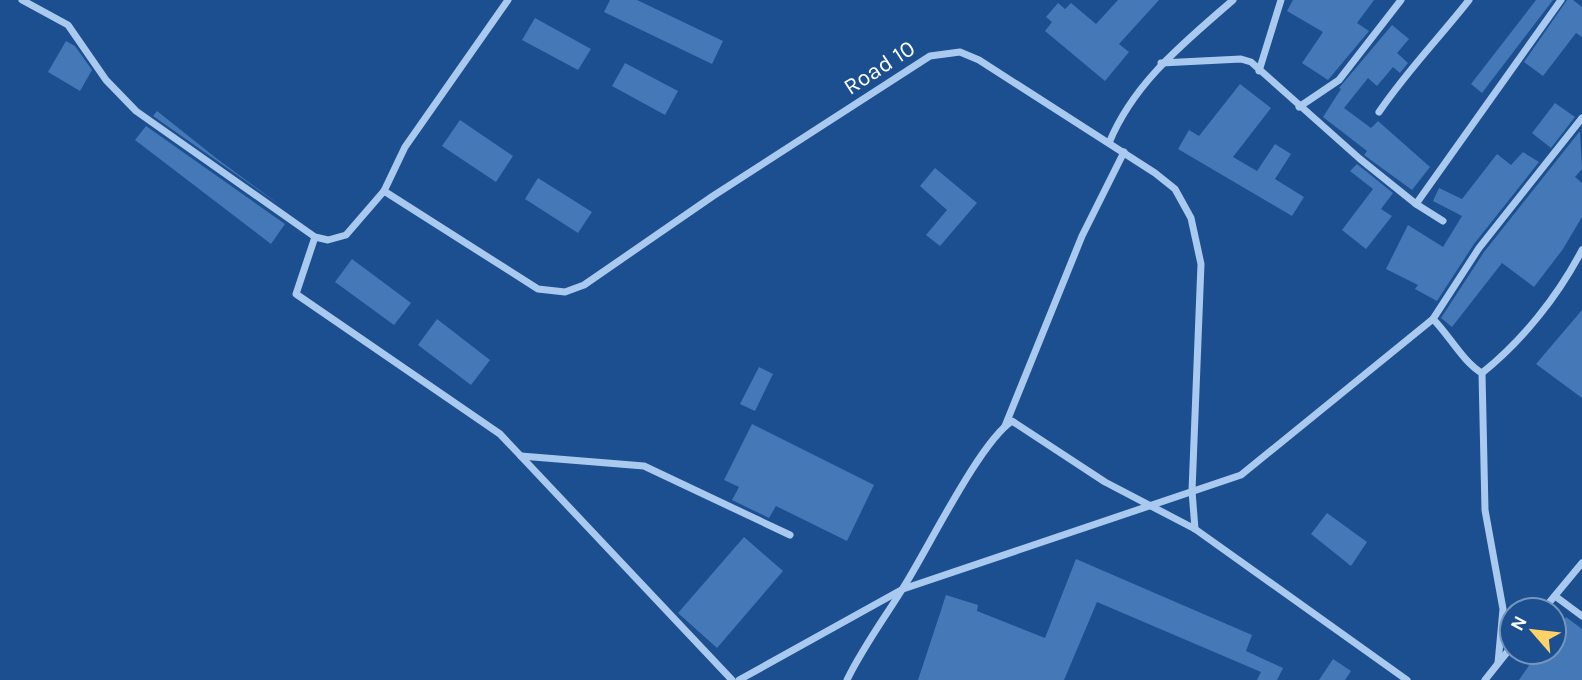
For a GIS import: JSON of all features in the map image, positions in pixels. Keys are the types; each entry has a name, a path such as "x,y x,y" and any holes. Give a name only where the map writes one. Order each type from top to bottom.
{"street":[{"path":"22,0 68,25 99,71 136,111 315,237 328,240 345,234 384,191 405,147 508,0"},
{"path":"1109,143 1119,117 1161,63 1233,0"},
{"path":"1259,71 1281,0"},
{"path":"1299,107 1339,80 1401,0"},
{"path":"1379,111 1398,84 1423,58 1469,0"},
{"path":"1416,204 1560,0"},
{"name":"Road 10","path":"384,191 538,289 565,292 584,285 713,196 930,56 960,52 979,60 1124,152 1174,189 1191,218 1198,241 1201,304 1192,491 1195,529"},
{"path":"1161,63 1241,60 1251,62 1299,107 1416,204 1443,221"},
{"path":"738,680 903,589 1149,503 1241,475 1433,319 1479,248 1582,118"},
{"path":"847,680 863,647 903,589 990,444 1004,426 1082,236 1124,152"},
{"path":"315,237 296,294 500,434 732,680"},
{"path":"1482,373 1510,350 1569,275 1582,250"},
{"path":"1433,319 1472,367 1482,373"},
{"path":"1482,373 1485,510 1503,609 1497,663 1485,680"},
{"path":"1004,426 1012,421 1021,425 1105,482 1195,529 1407,680"},
{"path":"521,456 644,466 790,535"},
{"path":"1555,596 1582,563"}],"building":[{"path":"610,0 637,0 723,41 712,64 604,12"},
{"path":"1118,0 1159,0 1119,44 1129,52 1105,81 1045,31 1052,22 1046,17 1058,3 1065,9 1071,3 1096,24"},
{"path":"1293,0 1374,0 1357,23 1369,31 1328,80 1302,63 1323,32 1287,11"},
{"path":"1536,0 1553,0 1482,93 1471,84"},
{"path":"1567,0 1573,0 1582,7 1582,37 1576,33 1543,76 1524,62"},
{"path":"535,18 591,49 578,70 522,40"},
{"path":"1392,25 1409,39 1397,53 1408,63 1400,73 1393,67 1377,86 1368,78 1344,108 1371,128 1378,121 1430,167 1412,190 1364,155 1367,151 1323,117 1341,89 1339,88"},
{"path":"66,41 75,46 92,70 80,91 48,72"},
{"path":"625,63 678,91 665,115 612,86"},
{"path":"1240,84 1271,108 1233,157 1257,171 1275,144 1291,154 1275,179 1304,197 1292,216 1178,149 1189,130 1199,136"},
{"path":"1555,103 1575,117 1551,148 1532,133"},
{"path":"157,111 216,158 284,208 153,116"},
{"path":"460,120 513,156 496,182 442,146"},
{"path":"146,126 285,224 271,244 135,140"},
{"path":"1580,131 1582,169 1575,177 1582,183 1582,217 1563,249 1534,287 1502,263 1452,327 1441,318 1484,252"},
{"path":"1523,152 1539,162 1474,244 1437,301 1415,289 1418,285 1386,269 1408,225 1443,247 1462,216 1433,201 1439,188 1462,199 1497,154 1511,165"},
{"path":"1357,164 1393,193 1381,209 1392,216 1366,249 1342,230 1373,189 1350,171"},
{"path":"935,168 977,203 940,246 926,235 947,210 920,186"},
{"path":"538,178 592,212 578,233 525,199"},
{"path":"352,259 411,303 394,325 335,282"},
{"path":"1582,310 1582,398 1536,364"},
{"path":"437,319 490,360 471,385 418,345"},
{"path":"759,367 773,374 755,411 740,404"},
{"path":"752,424 874,485 847,541 776,506 769,518 732,500 739,487 724,480"},
{"path":"1327,513 1367,542 1351,566 1311,534"},
{"path":"744,537 783,571 717,648 678,613"},
{"path":"1076,559 1252,635 1246,651 1283,668 1277,680 1257,680 1261,672 1097,602 1064,680 918,680 946,595 978,605 977,611 1045,638"},
{"path":"1568,618 1582,629 1582,680 1519,680 1528,666 1568,666"},
{"path":"1333,659 1351,671 1345,680 1319,680"}]}
